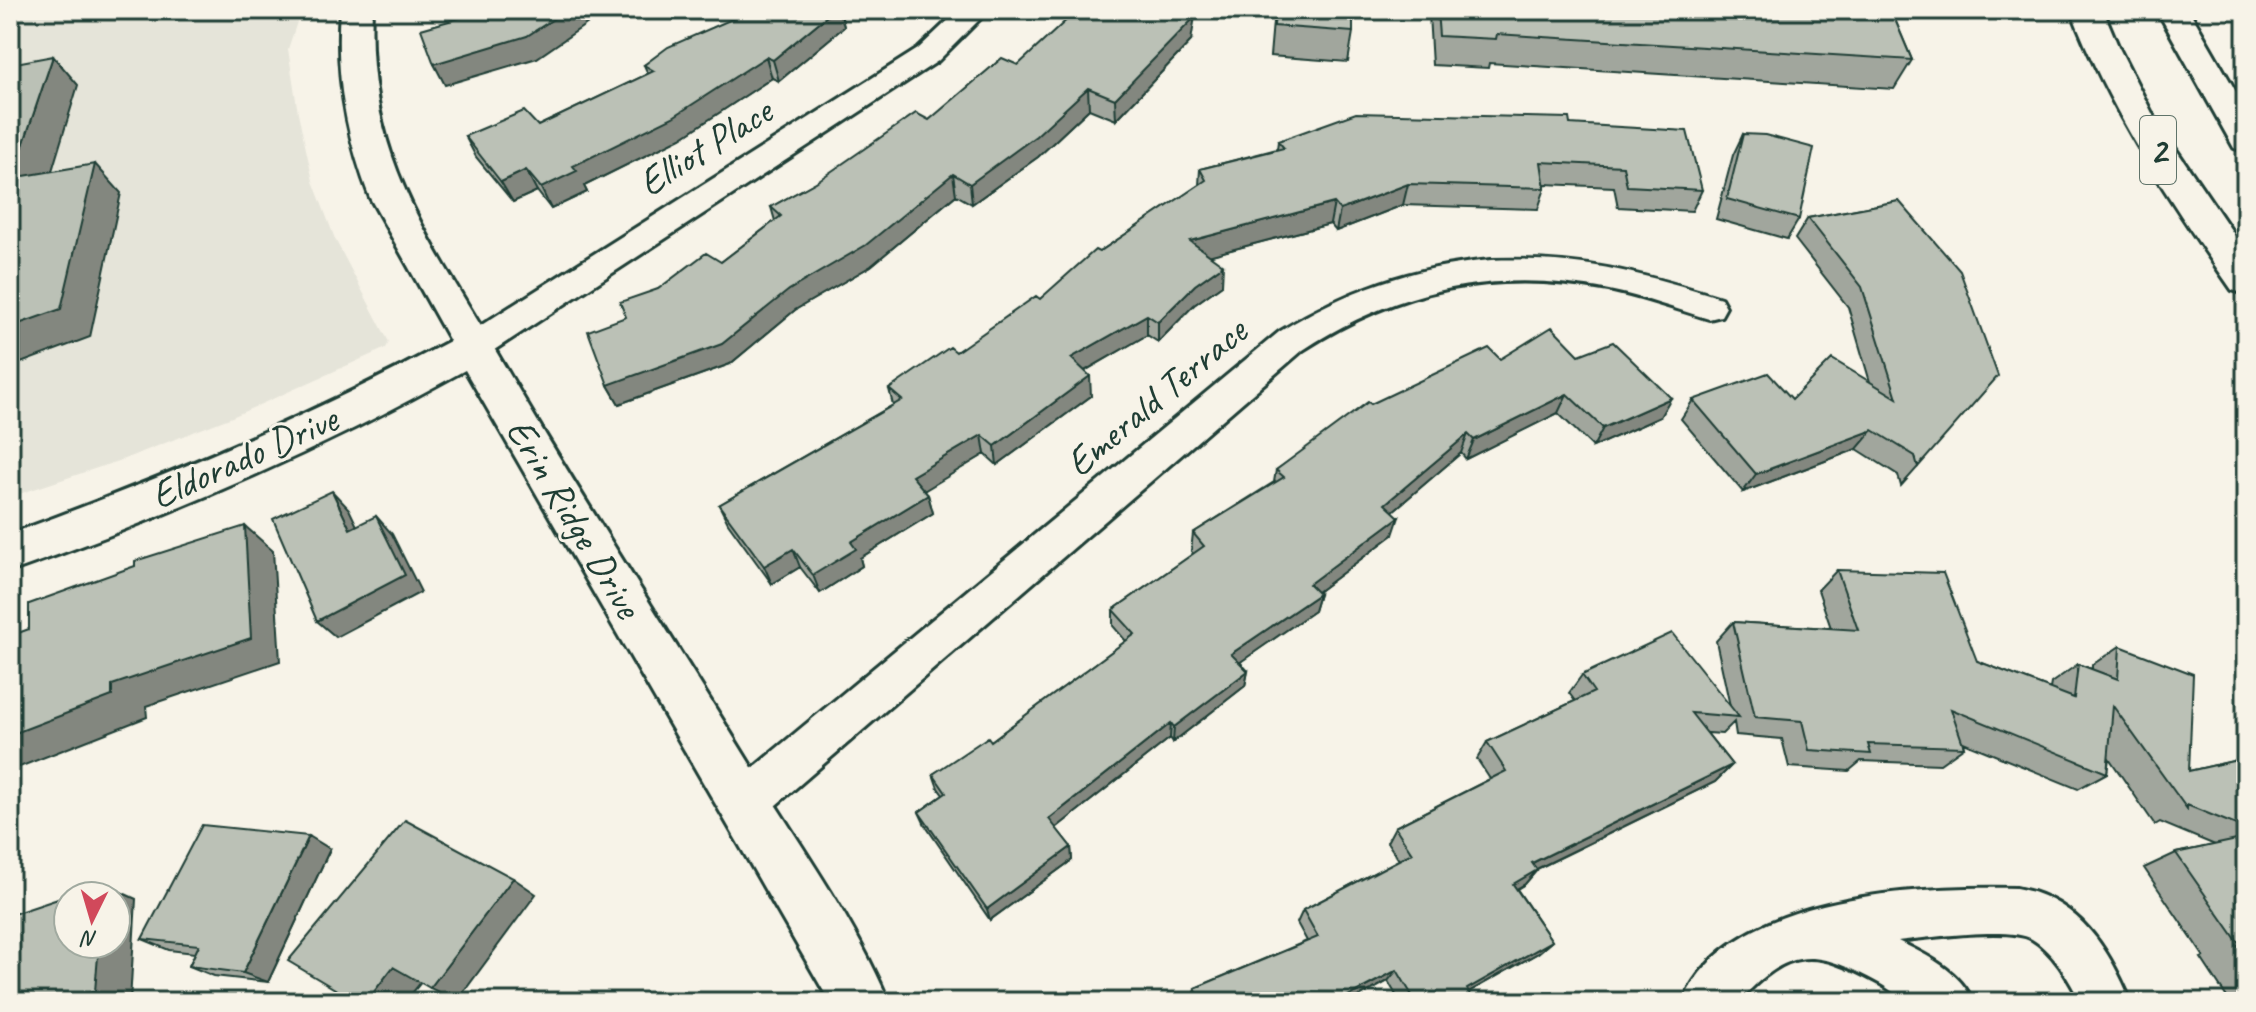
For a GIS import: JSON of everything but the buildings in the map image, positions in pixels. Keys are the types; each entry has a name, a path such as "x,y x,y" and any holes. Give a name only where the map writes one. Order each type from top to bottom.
{"street":[{"name":"Erin Ridge Drive","path":"356,10 353,39 360,113 377,173 473,347 861,1002"},
{"name":"Elliot Place","path":"473,347 560,288 928,55 975,10"},
{"name":"2","path":"2087,10 2151,137 2199,214 2246,280"},
{"name":"2","path":"2173,10 2246,140"},
{"name":"Emerald Terrace","path":"745,803 1291,341 1349,307 1412,284 1445,277 1523,272 1603,277 1709,307"},
{"name":"Eldorado Drive","path":"10,553 104,518 254,455 406,385 473,347"},
{"path":"1707,1002 1736,967 1781,940 1882,919 2004,911 2032,913 2053,925 2074,946 2107,1002"},
{"path":"1810,932 1874,953 1924,981 1949,1002"}],"shaded area":[{"path":"10,10 301,10 288,49 313,181 335,239 389,342 386,348 232,417 124,459 10,497"}]}
